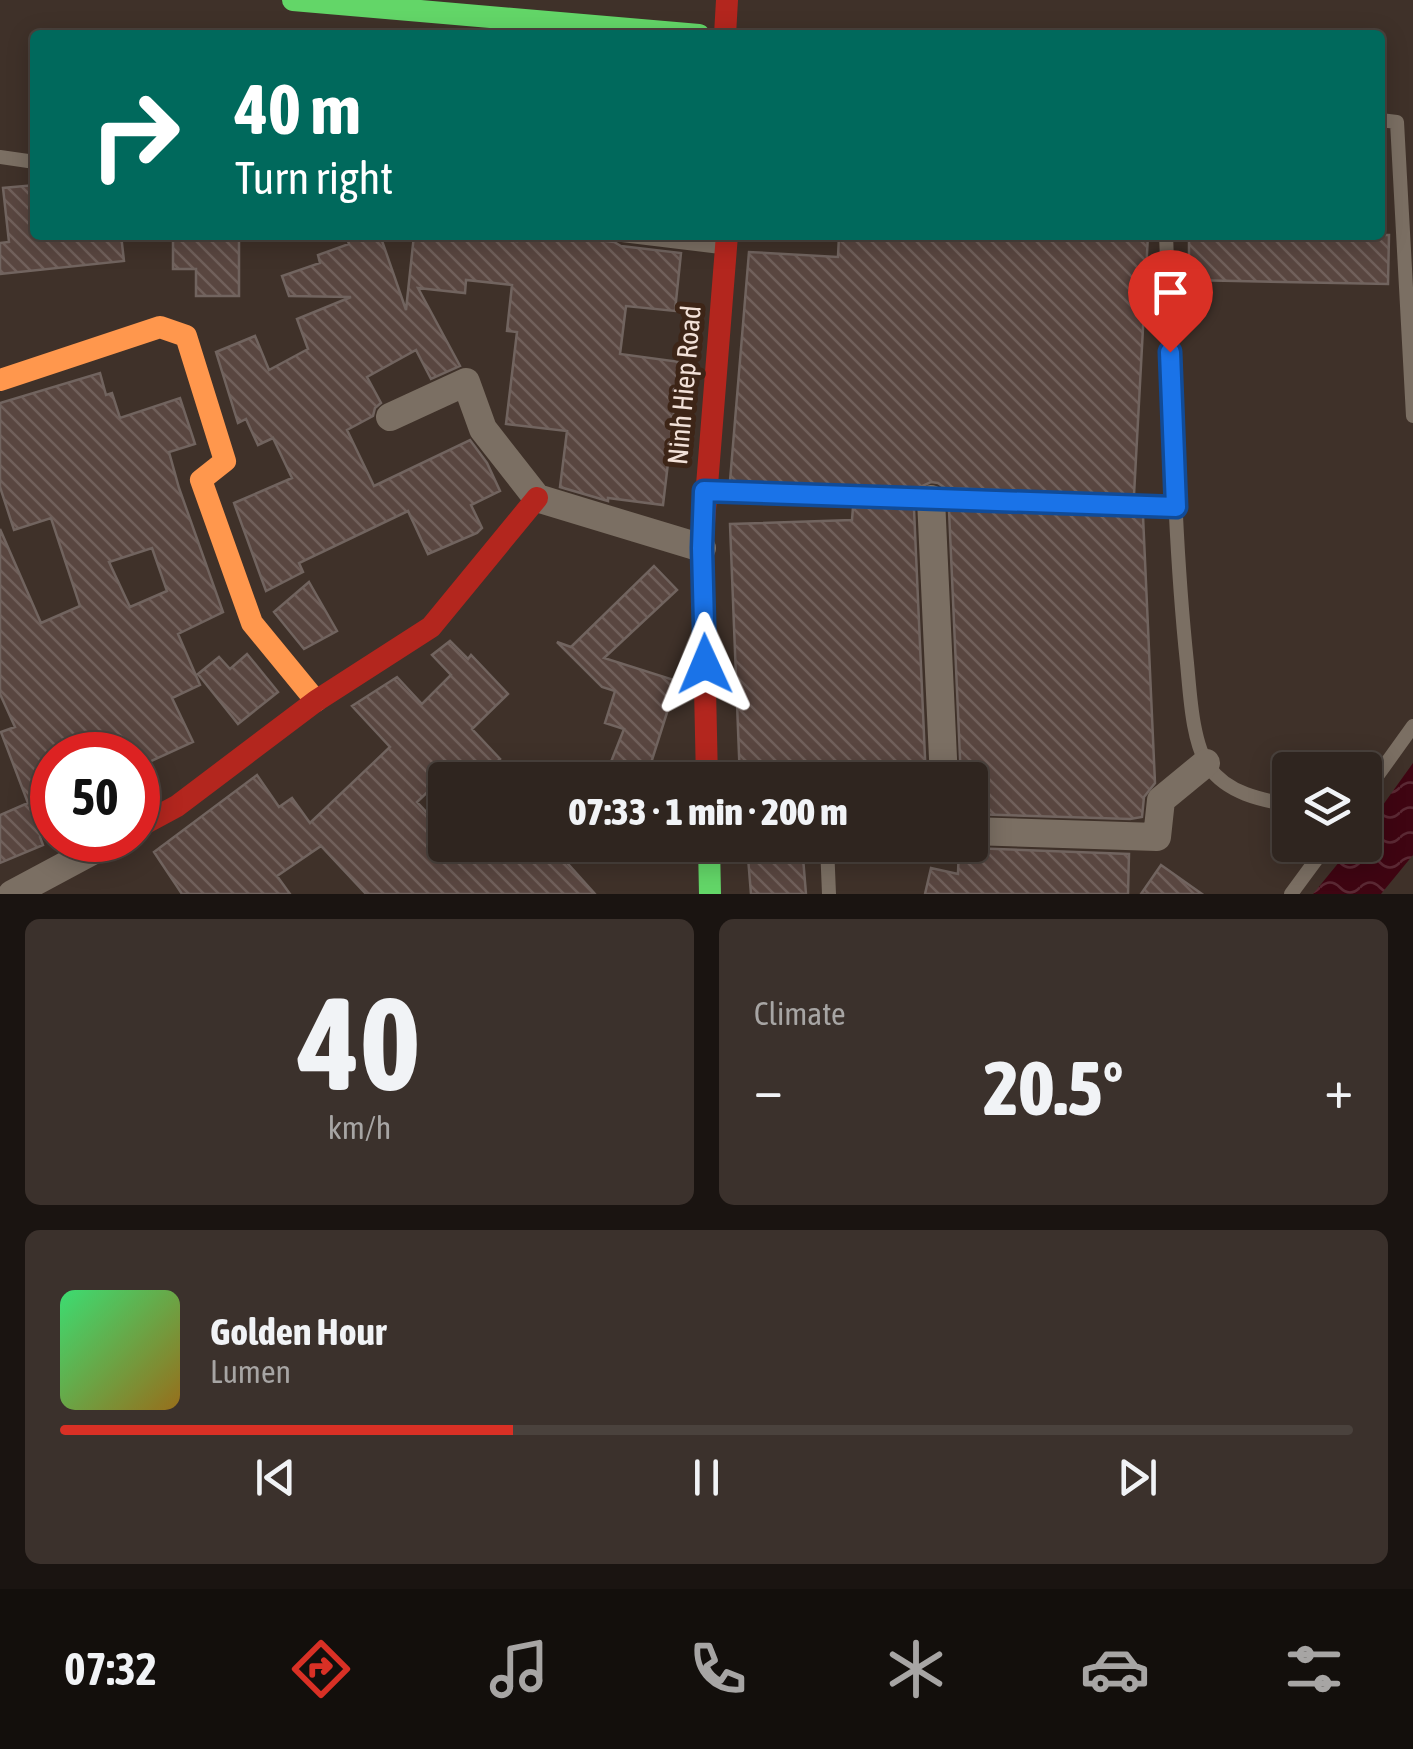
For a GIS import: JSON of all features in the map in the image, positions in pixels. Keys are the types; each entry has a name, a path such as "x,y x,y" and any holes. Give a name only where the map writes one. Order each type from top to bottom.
{"street":[{"path":"293,0 641,30"},
{"path":"725,30 727,0"},
{"name":"Ninh Hiep Road","path":"707,762 704,491 727,242"},
{"path":"0,380 160,327 186,336 225,461 202,480 252,623 316,700"},
{"path":"390,417 466,382 483,429 537,498 702,548"},
{"path":"160,815 316,700 431,627 537,498"},
{"path":"931,499 943,762"},
{"path":"988,832 1156,837 1162,800 1206,763"},
{"path":"12,894 63,882 87,862"},
{"path":"709,862 710,894"}],"lane":[{"path":"1385,121 1413,122"},
{"path":"1397,122 1413,416"},
{"path":"0,158 30,161"},
{"path":"697,240 727,242"},
{"path":"1166,240 1180,597 1192,706 1206,763 1218,779 1236,791 1272,802"},
{"path":"704,491 1176,507"},
{"path":"1382,769 1413,726"},
{"path":"828,862 829,894"},
{"path":"1291,894 1315,862"}],"water":[{"path":"1413,763 1413,855 1381,894 1313,894 1339,862 1382,862 1382,806"}],"building":[{"path":"30,185 30,240 122,240 124,261 0,274 0,243 9,242 3,188"},
{"path":"1385,235 1389,235 1388,284 1189,280 1189,240 1385,240"},
{"path":"173,240 239,240 239,296 196,296 196,269 173,269"},
{"path":"348,240 382,240 406,310 413,240 597,240 681,253 675,311 626,306 620,354 680,362 663,505 608,501 560,487 567,431 506,424 517,332 507,331 512,285 466,280 465,293 418,288 460,366 431,379 416,350 367,377 381,403 373,416 347,430 374,486 470,440 500,491 471,505 482,528 428,554 408,511 299,563 303,572 266,591 234,503 292,478 273,438 258,445 246,419 238,423 216,352 255,336 269,370 308,349 297,319 351,297 289,296 282,276 320,263 318,255 349,244"},
{"path":"839,240 1148,240 1134,495 945,488 931,482 918,488 730,481 749,252 838,257"},
{"path":"100,373 106,395 112,393 120,418 180,398 195,444 169,452 223,612 178,634 200,685 172,698 193,742 160,757 160,732 30,732 30,850 0,863 0,815 28,803 1,732 15,727 0,694 0,529 41,623 80,606 51,518 14,530 0,487 0,403","holes":["152,548 167,591 130,607 109,562"]},
{"path":"853,507 914,509 925,762 739,762 730,524 852,520"},
{"path":"949,510 1143,516 1155,783 1144,797 1142,817 988,815 988,762 960,762"},
{"path":"654,566 677,590 604,658 677,681 651,762 611,762 624,729 605,723 615,691 602,687 557,642 571,647"},
{"path":"309,582 337,631 304,649 274,612"},
{"path":"450,641 468,659 471,655 508,694 472,729 500,759 497,762 428,762 428,791 417,802 428,814 428,862 566,862 595,894 366,894 321,846 277,876 290,894 182,894 160,861 160,848 257,775 279,807 292,798 310,823 390,747 352,706 397,677 422,704 451,675 432,655"},
{"path":"247,654 278,692 238,724 198,674 219,657 230,669"},
{"path":"988,849 1129,854 1128,894 925,894 931,868 958,874 958,862 988,862"},
{"path":"748,862 803,862 806,894 751,894"},
{"path":"1161,865 1202,894 1141,894"}],"traffic: fast":[{"path":"293,0 641,30"},
{"path":"709,862 710,894"}],"traffic: slow":[{"path":"0,380 160,327 186,336 225,461 201,480 252,623 316,701"}],"traffic: jam":[{"path":"725,30 727,0"},
{"path":"707,762 702,548 727,240"},
{"path":"160,815 316,701 431,627 537,498"}],"route":[{"path":"705,664 704,491 1176,507 1170,352"}]}
